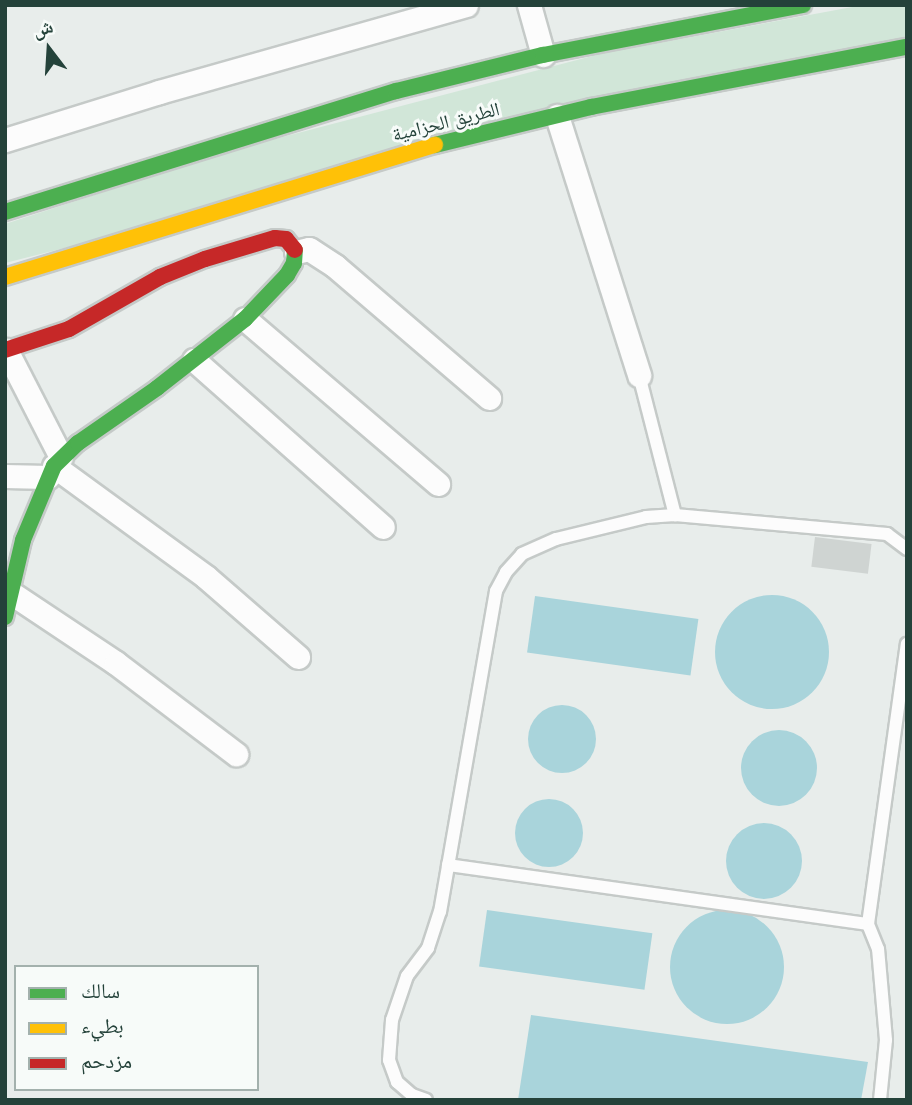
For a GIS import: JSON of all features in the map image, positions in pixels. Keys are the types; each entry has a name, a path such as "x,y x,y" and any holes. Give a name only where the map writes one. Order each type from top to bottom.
{"main road":[{"path":"5,212 210,146 396,91 543,55 803,5"},
{"name":"الطريق الحزامية","path":"5,277 401,154 557,116 766,72 907,47"},
{"path":"5,617 23,540 54,467 245,319 287,275 295,263 296,252 286,239 275,238 205,259 160,277 69,329 6,350"}],"street":[{"path":"5,140 159,92 466,5"},
{"path":"529,5 543,55"},
{"path":"557,116 639,375"},
{"path":"296,252 309,249 335,266 489,398"},
{"path":"245,319 438,484"},
{"path":"6,350 54,467 206,577 298,657"},
{"path":"194,360 383,527"},
{"path":"5,476 54,467"},
{"path":"11,593 116,663 236,754"}],"lane":[{"path":"639,375 675,515"},
{"path":"426,1100 412,1094 397,1082 389,1060 392,1020 407,976 428,948 440,912 496,592 506,572 522,554 556,539 646,517 675,515 887,534 907,549"},
{"path":"880,1100 886,1040 878,949 868,924 907,644"},
{"path":"448,865 868,924"}],"green space":[{"path":"863,5 907,5 907,36 5,263 5,224 233,150 600,54"}],"water":[{"path":"772,595 794,599 812,612 825,630 829,652 825,674 812,692 794,705 772,709 750,705 732,692 719,674 715,652 719,630 732,612 750,599"},
{"path":"535,596 698,619 690,675 527,652"},
{"path":"562,705 575,707 586,715 594,726 594,752 586,763 575,771 562,773 549,771 538,763 530,752 528,739 530,726 538,715 549,707"},
{"path":"779,730 793,733 806,741 814,754 817,768 814,782 806,795 793,803 779,806 765,803 752,795 744,782 741,768 744,754 752,741 765,733"},
{"path":"556,799 577,814 583,826 581,846 573,857 556,867 542,867 525,857 517,846 515,826 525,809 536,801"},
{"path":"764,823 778,826 791,834 799,847 802,861 799,875 791,888 778,896 764,899 750,896 737,888 729,875 726,861 729,847 737,834 750,826"},
{"path":"487,910 652,933 644,990 479,966"},
{"path":"727,910 749,915 767,927 779,945 784,967 779,989 767,1007 749,1019 727,1024 705,1019 687,1007 675,989 670,967 675,945 687,927 705,915"},
{"path":"531,1015 868,1062 861,1100 518,1100"}],"building":[{"path":"815,537 872,544 868,574 811,567"}],"traffic: fast":[{"path":"5,212 396,91 543,55 803,5"},
{"path":"435,145 591,107 907,47"},
{"path":"5,617 23,540 54,466 78,443 157,388 245,319 287,275 294,263 295,250"}],"traffic: slow":[{"path":"5,277 435,145"}],"traffic: jam":[{"path":"5,350 69,329 160,277 205,259 275,238 286,239 295,250"}]}
